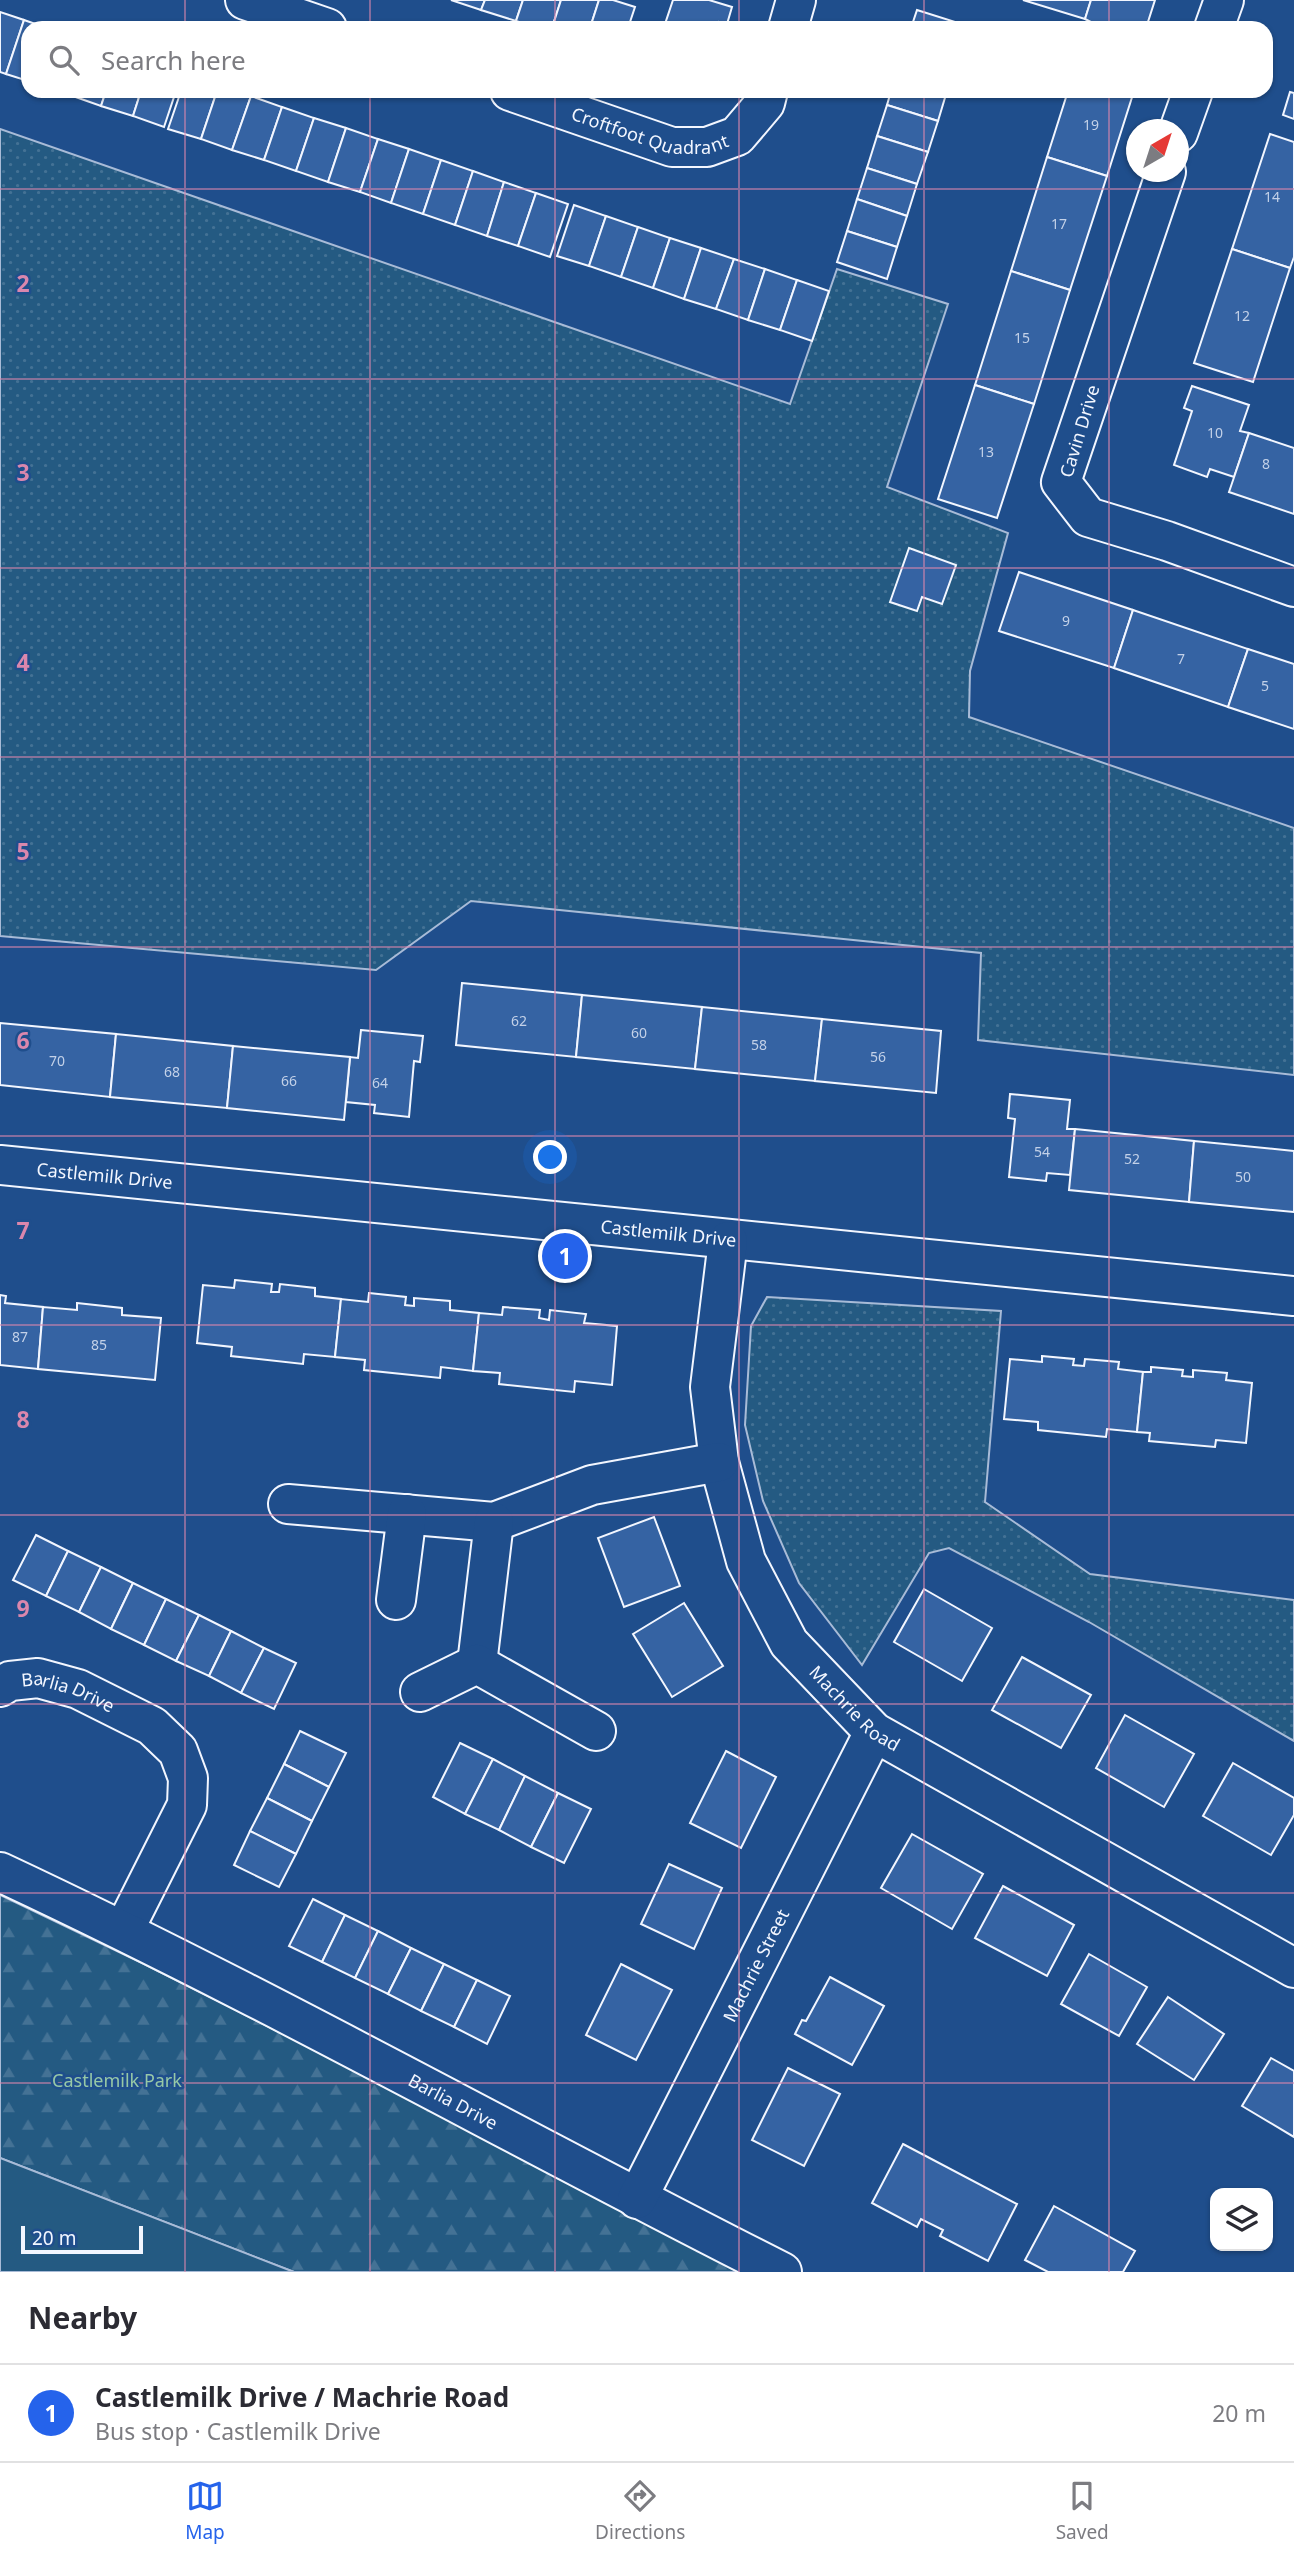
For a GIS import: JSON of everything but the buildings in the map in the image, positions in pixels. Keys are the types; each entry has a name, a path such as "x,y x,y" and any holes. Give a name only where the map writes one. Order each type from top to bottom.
{"street":[{"path":"245,0 306,21"},
{"path":"790,21 796,0"},
{"path":"1216,21 1224,0"},
{"name":"Croftfoot Quadrant","path":"530,98 672,147 707,147 737,135 765,103 766,98"},
{"path":"1183,119 1191,98"},
{"name":"Cavin Drive","path":"1163,182 1061,482 1088,517 1167,541 1294,587"},
{"name":"Castlemilk Drive","path":"0,1165 423,1206 728,1241 1294,1296"},
{"name":"Machrie Road","path":"728,1241 710,1387 719,1462 746,1562 789,1643 874,1732 1294,1968"},
{"path":"288,1504 494,1522 592,1485 719,1462"},
{"path":"396,1600 407,1514"},
{"path":"477,1664 494,1522"},
{"path":"420,1692 477,1664"},
{"path":"477,1664 596,1731"},
{"name":"Barlia Drive","path":"0,1688 10,1681 38,1678 78,1689 152,1726 178,1751 188,1778 187,1805 124,1930"},
{"name":"Machrie Street","path":"636,2199 874,1732"},
{"name":"Barlia Drive","path":"0,1872 124,1930 636,2199 782,2272"}],"green space":[{"path":"0,129 790,404 837,269 948,304 887,487 1008,533 970,671 969,717 1294,828 1294,1075 978,1040 981,953 471,901 376,970 0,936"},
{"path":"767,1297 1001,1311 985,1502 1090,1574 1294,1600 1294,1741 1089,1622 949,1548 929,1553 862,1665 799,1583 763,1501 745,1425 751,1326"},
{"name":"Castlemilk Park","path":"0,1895 144,1964 755,2272 294,2272 0,2158"},
{"path":"0,2158 294,2272 0,2272"}],"place":[{"name":"Castlemilk Drive / Machrie Road","path":"565,1256"}]}
